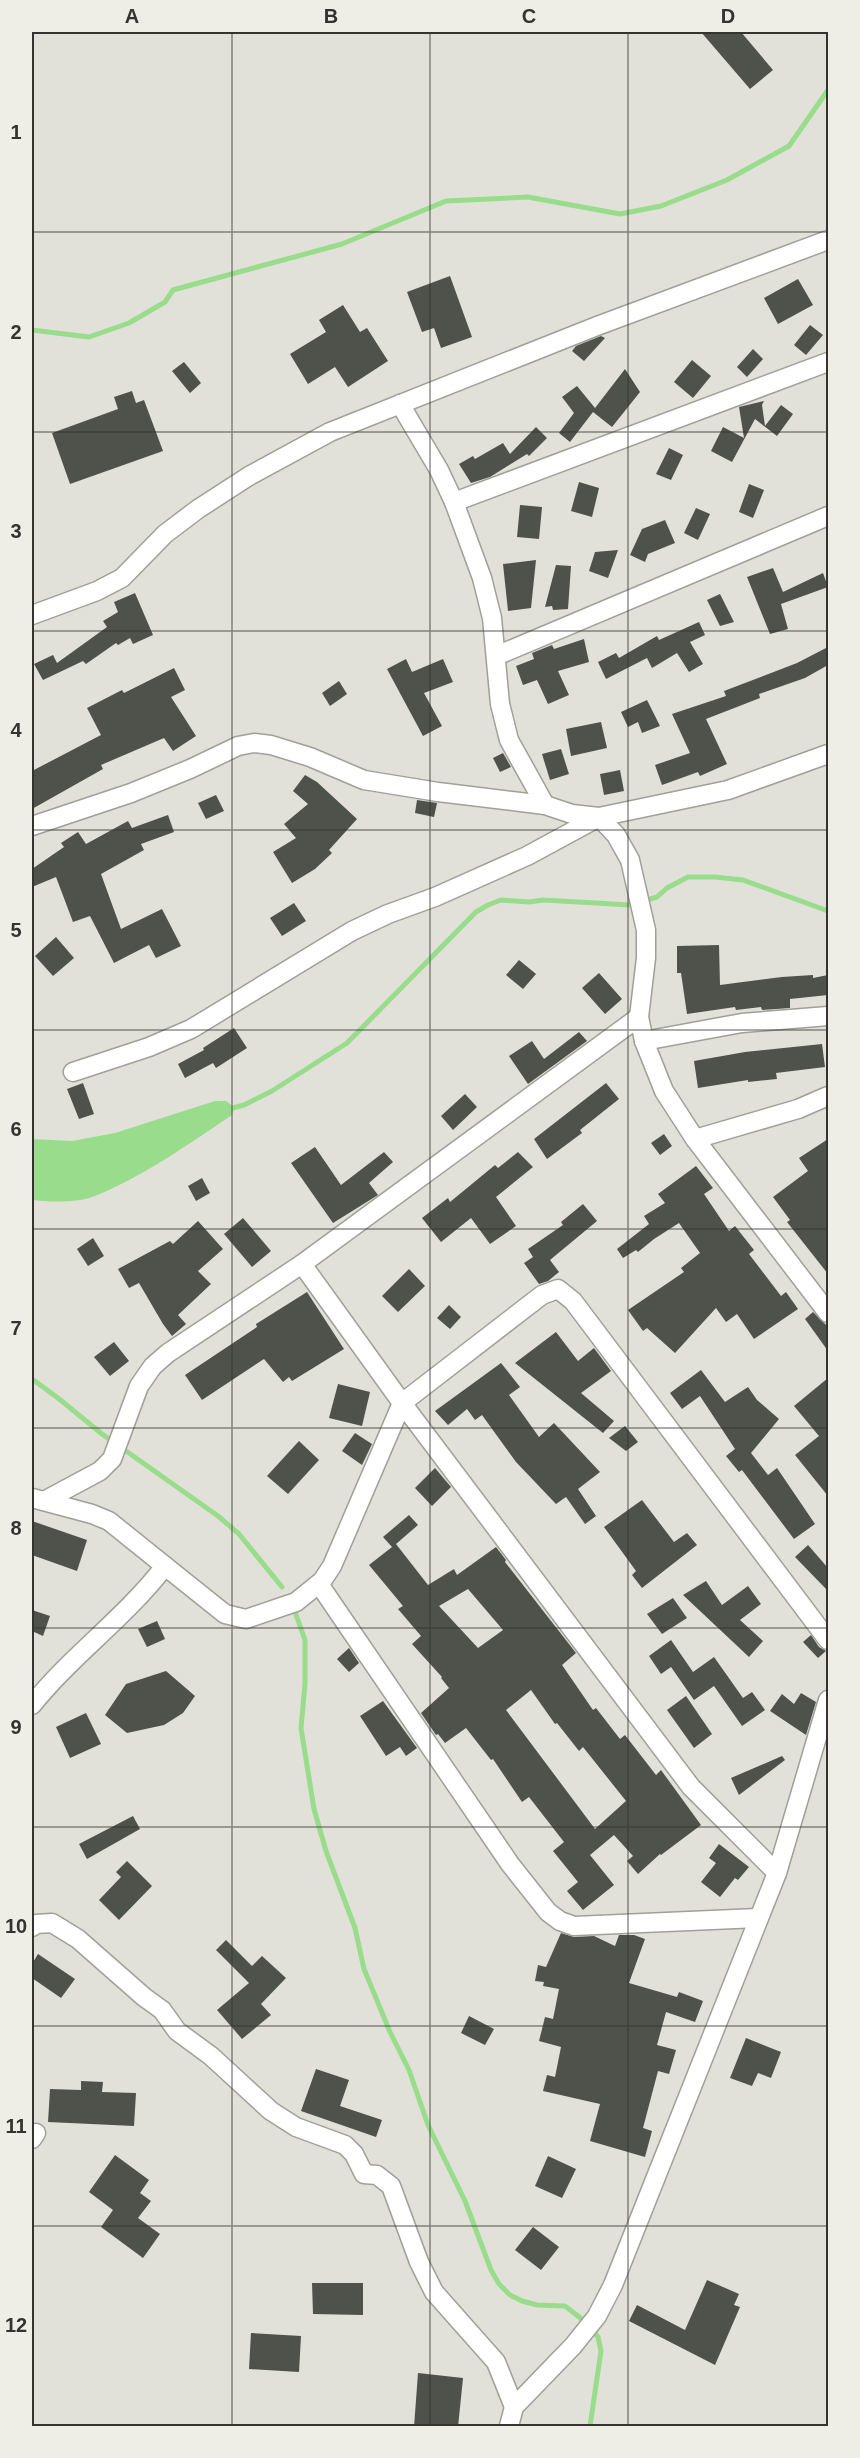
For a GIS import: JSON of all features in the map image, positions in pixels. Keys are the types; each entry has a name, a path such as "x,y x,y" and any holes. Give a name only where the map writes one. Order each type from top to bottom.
{"street":[{"path":"32,615 97,591 122,578 165,534 198,509 249,476 330,432 608,322 828,240"},
{"path":"454,502 828,362"},
{"path":"400,404 439,470 454,502 482,578 492,618 500,704 509,740 545,805"},
{"path":"496,656 828,516"},
{"path":"32,826 131,793 238,746 254,743 271,745 310,758 364,780 545,805 572,814 599,817 616,835 630,860 646,930 646,958 639,1017 644,1041 664,1091 694,1139 828,1313"},
{"path":"74,1072 149,1047 191,1029 352,931 527,856 599,817 728,790 828,754"},
{"path":"644,1041 742,1023 828,1016"},
{"path":"38,1500 100,1471 112,1458 139,1386 153,1366 168,1353 302,1264 639,1017"},
{"path":"694,1139 798,1109 828,1096"},
{"path":"302,1264 402,1403 692,1787 720,1818 777,1873"},
{"path":"38,1500 109,1521 225,1614 246,1619 296,1602 319,1584 332,1566 402,1403 542,1294 558,1289 573,1301 828,1640"},
{"path":"33,1699 143,1595 165,1566"},
{"path":"319,1584 510,1864 548,1912 560,1921 574,1926 758,1918"},
{"path":"509,2427 514,2407 597,2316 613,2285 777,1873 828,1700"},
{"path":"32,1927 36,1924 52,1923 78,1939 162,2010 177,2031 211,2056 271,2111 296,2127 345,2145 354,2154 364,2174 377,2175 391,2186 419,2262 434,2292 496,2362 514,2407"}],"shaded area":[{"path":"215,1101 226,1101 234,1107 232,1115 164,1160 127,1181 85,1199 62,1202 32,1200 32,1139 72,1141 115,1133"}],"building":[{"path":"701,32 741,32 773,70 750,89"},
{"path":"450,276 472,337 441,348 434,328 422,332 407,292"},
{"path":"798,279 813,305 778,324 764,298"},
{"path":"343,305 360,332 367,328 388,361 348,387 335,367 308,384 290,354 326,332 319,320"},
{"path":"810,325 823,335 806,355 794,345"},
{"path":"601,336 605,338 584,361 572,351 576,346"},
{"path":"753,349 763,359 747,377 737,367"},
{"path":"692,360 711,376 693,398 674,382"},
{"path":"184,362 201,383 190,393 172,371"},
{"path":"625,369 640,392 612,427 593,412 570,442 559,433 574,413 562,397 577,386 595,408"},
{"path":"132,391 136,403 144,400 163,451 70,484 52,433 118,409 114,397"},
{"path":"764,401 762,405 765,426 781,405 793,414 777,436 755,419 732,462 711,451 723,427 744,438 739,407"},
{"path":"536,427 547,438 529,456 527,454 490,477 471,483 459,464 473,456 475,459 503,443 510,454"},
{"path":"669,448 683,455 671,480 656,474"},
{"path":"579,482 599,488 592,517 571,511"},
{"path":"749,484 764,490 753,518 739,512"},
{"path":"520,505 542,507 539,539 517,537"},
{"path":"696,508 710,514 698,540 684,533"},
{"path":"665,520 675,543 648,554 645,562 630,555 642,529"},
{"path":"618,550 608,578 589,571 595,552"},
{"path":"536,560 531,608 508,611 503,564"},
{"path":"556,565 571,566 568,609 553,610 552,606 545,607"},
{"path":"773,568 783,592 823,573 828,587 781,604 788,629 770,634 747,577"},
{"path":"135,593 153,635 133,644 130,638 118,645 116,643 86,664 83,661 43,680 34,664 53,655 57,663 107,627 103,621 118,612 114,602"},
{"path":"720,594 734,622 720,626 707,600"},
{"path":"699,622 705,635 690,642 703,664 689,672 677,653 652,668 647,658 606,679 598,662 616,653 619,658 657,636 659,640"},
{"path":"584,639 589,662 558,671 569,695 548,704 537,680 523,685 516,666 534,659 532,653 552,645 554,649"},
{"path":"828,647 828,665 805,678 759,694 760,698 706,719 727,764 700,776 698,772 662,785 655,765 690,753 672,714 726,696 724,691 797,663"},
{"path":"406,659 412,672 443,659 453,682 424,693 442,726 423,736 387,669"},
{"path":"174,668 185,690 171,697 196,736 173,751 164,738 101,765 103,769 32,809 32,771 101,735 87,708 122,690 124,693"},
{"path":"339,681 347,694 330,706 322,693"},
{"path":"647,700 660,726 642,733 638,722 628,727 621,712"},
{"path":"601,722 607,748 571,756 566,729"},
{"path":"561,749 569,774 550,780 542,754"},
{"path":"503,753 511,767 500,772 493,758"},
{"path":"620,770 624,791 604,795 600,774"},
{"path":"305,775 317,782 357,819 329,850 332,853 315,869 292,883 273,852 296,838 284,824 308,804 293,791"},
{"path":"216,795 224,811 206,819 198,803"},
{"path":"417,800 437,803 434,817 415,813"},
{"path":"168,815 174,832 141,844 144,850 101,874 121,929 162,909 181,946 156,958 149,945 114,963 90,916 73,922 56,877 32,887 32,869 64,847 61,843 78,832 86,844 128,821 132,828"},
{"path":"294,903 306,921 282,936 270,918"},
{"path":"56,937 74,958 53,976 35,956"},
{"path":"719,945 720,985 782,977 813,975 813,978 828,975 828,995 790,999 790,1008 762,1010 761,1007 736,1010 735,1007 687,1014 681,973 677,973 677,946"},
{"path":"519,960 536,974 523,989 506,975"},
{"path":"599,973 622,999 605,1014 582,988"},
{"path":"234,1028 247,1048 216,1068 213,1063 185,1078 178,1064 204,1050 203,1048"},
{"path":"579,1032 587,1041 528,1084 509,1056 532,1041 544,1059"},
{"path":"822,1044 825,1067 776,1073 777,1079 748,1082 748,1080 698,1088 694,1061 745,1052"},
{"path":"83,1083 94,1114 79,1119 67,1089"},
{"path":"606,1083 619,1099 580,1130 582,1133 547,1159 534,1139"},
{"path":"465,1094 477,1107 453,1130 441,1116"},
{"path":"664,1134 672,1146 660,1155 651,1143"},
{"path":"828,1139 828,1274 787,1222 790,1220 773,1197 808,1171 799,1158"},
{"path":"315,1147 341,1185 384,1152 393,1162 369,1183 378,1195 333,1223 291,1163"},
{"path":"518,1152 533,1167 496,1197 516,1226 490,1244 471,1218 441,1242 422,1218 448,1198 450,1202 495,1165 498,1168"},
{"path":"696,1166 713,1188 704,1194 729,1231 735,1226 754,1250 749,1254 781,1296 786,1292 798,1309 754,1339 737,1314 726,1322 716,1308 675,1353 647,1328 643,1331 628,1310 684,1272 681,1268 700,1253 679,1223 638,1252 636,1250 623,1258 617,1249 649,1224 644,1216 665,1203 658,1194"},
{"path":"202,1178 210,1193 196,1201 188,1186"},
{"path":"583,1204 597,1221 550,1260 559,1272 548,1281 539,1284 524,1263 533,1257 528,1249 563,1225 561,1222"},
{"path":"243,1218 271,1251 252,1267 224,1234"},
{"path":"198,1221 223,1249 198,1271 211,1284 178,1315 186,1324 172,1336 139,1283 129,1288 118,1269 170,1241 173,1244"},
{"path":"93,1238 104,1256 88,1266 77,1249"},
{"path":"409,1269 425,1286 398,1312 382,1296"},
{"path":"307,1292 344,1349 292,1381 289,1377 283,1382 264,1359 202,1400 185,1375 257,1327 256,1324"},
{"path":"449,1305 461,1317 450,1329 437,1318"},
{"path":"813,1312 828,1327 828,1351 805,1319"},
{"path":"556,1332 578,1361 594,1348 611,1371 581,1393 614,1421 603,1433 515,1363"},
{"path":"114,1342 129,1361 110,1376 94,1357"},
{"path":"501,1363 520,1387 509,1395 539,1437 554,1423 600,1472 578,1489 596,1516 585,1524 566,1497 556,1504 516,1462 482,1415 475,1420 467,1409 448,1425 435,1411"},
{"path":"701,1370 725,1402 748,1387 757,1400 779,1419 751,1453 768,1475 777,1468 815,1524 794,1539 742,1470 739,1472 726,1456 735,1449 700,1396 682,1409 670,1393"},
{"path":"828,1378 828,1496 795,1455 819,1436 794,1406"},
{"path":"338,1384 370,1392 362,1426 329,1418"},
{"path":"625,1426 638,1442 626,1451 609,1438"},
{"path":"355,1433 372,1444 362,1465 342,1451"},
{"path":"299,1441 319,1460 288,1494 267,1476"},
{"path":"435,1468 451,1487 432,1506 415,1488"},
{"path":"642,1500 674,1542 687,1533 697,1545 642,1588 632,1575 636,1571 604,1527"},
{"path":"409,1515 418,1525 396,1544 428,1585 454,1569 457,1575 496,1547 506,1560 505,1562 576,1653 562,1665 593,1710 596,1708 620,1739 625,1735 656,1775 661,1770 701,1825 660,1854 638,1874 627,1861 633,1856 614,1835 590,1855 614,1885 583,1910 567,1891 578,1882 553,1851 564,1842 529,1797 522,1802 493,1759 491,1760 466,1728 445,1743 438,1734 436,1735 421,1713 449,1688 412,1644 421,1636 398,1609 403,1606 369,1565 392,1547 383,1537","holes":["468,1589 503,1630 478,1648 439,1606","531,1690 555,1724 557,1723 579,1751 583,1747 626,1801 595,1829 506,1710"]},
{"path":"32,1521 87,1540 77,1571 32,1555"},
{"path":"808,1545 828,1568 828,1591 795,1557"},
{"path":"706,1581 722,1605 748,1586 761,1604 740,1620 763,1641 749,1657 683,1595"},
{"path":"673,1598 687,1618 662,1634 647,1614"},
{"path":"32,1610 50,1616 43,1636 32,1631"},
{"path":"157,1621 165,1639 147,1647 138,1629"},
{"path":"811,1635 819,1647 826,1651 818,1658 803,1642"},
{"path":"671,1640 693,1672 714,1657 743,1698 752,1692 765,1710 742,1726 714,1686 694,1700 671,1667 661,1674 649,1656"},
{"path":"349,1648 359,1663 349,1672 337,1659"},
{"path":"166,1671 195,1696 183,1713 164,1725 127,1733 105,1715 126,1684"},
{"path":"801,1693 816,1702 806,1735 770,1711 782,1694 794,1704"},
{"path":"686,1696 712,1734 694,1748 667,1710"},
{"path":"383,1701 417,1748 406,1756 400,1747 386,1756 360,1716"},
{"path":"86,1713 101,1744 70,1758 56,1727"},
{"path":"782,1756 785,1760 739,1795 731,1778"},
{"path":"133,1816 140,1829 87,1859 79,1844"},
{"path":"719,1844 749,1867 738,1880 735,1878 720,1897 701,1882 716,1863 709,1858"},
{"path":"127,1861 152,1886 119,1920 99,1900 121,1877 116,1872"},
{"path":"561,1933 574,1937 594,1936 615,1946 619,1935 634,1935 645,1939 629,1983 677,1997 679,1992 703,2001 695,2022 666,2012 657,2045 676,2050 669,2074 658,2071 643,2128 652,2131 645,2157 590,2141 600,2104 543,2091 547,2075 555,2077 561,2047 539,2041 545,2017 553,2019 559,1989 543,1986 544,1982 535,1981 538,1965 546,1967"},
{"path":"226,1940 252,1966 262,1956 286,1978 261,2004 271,2015 242,2039 217,2010 249,1983 216,1950"},
{"path":"38,1954 75,1979 61,1998 32,1978 32,1964"},
{"path":"469,2016 494,2029 485,2045 461,2033"},
{"path":"746,2038 781,2052 771,2078 758,2073 752,2086 730,2078"},
{"path":"316,2069 349,2080 340,2106 382,2120 376,2137 301,2111"},
{"path":"81,2081 103,2082 102,2092 136,2093 134,2126 48,2122 50,2089 81,2090"},
{"path":"115,2155 149,2180 140,2193 151,2201 138,2218 160,2234 143,2258 101,2227 113,2210 89,2192"},
{"path":"548,2156 576,2169 562,2198 535,2186"},
{"path":"533,2227 559,2247 541,2270 515,2250"},
{"path":"707,2280 739,2294 734,2305 740,2307 715,2365 629,2321 637,2305 685,2330"},
{"path":"312,2283 363,2283 363,2315 313,2314"},
{"path":"251,2333 301,2336 299,2372 249,2369"},
{"path":"418,2373 463,2378 458,2427 414,2427"}],"waterway":[{"path":"32,330 89,337 129,323 165,302 173,290 342,244 446,201 528,197 620,214 661,206 727,180 789,146 828,90"},
{"path":"229,1109 244,1105 272,1091 347,1043 476,912 501,900 630,905 657,897 667,888 688,877 715,877 743,880 828,911"},
{"path":"32,1379 102,1434 218,1516 239,1534 282,1587"},
{"path":"294,1609 305,1640 305,1684 301,1728 314,1809 326,1851 355,1928 364,1969 390,2032 409,2070 428,2125 465,2201 491,2270 499,2284 510,2295 522,2301 537,2305 565,2306 583,2320 598,2337 601,2351 590,2426"}]}
